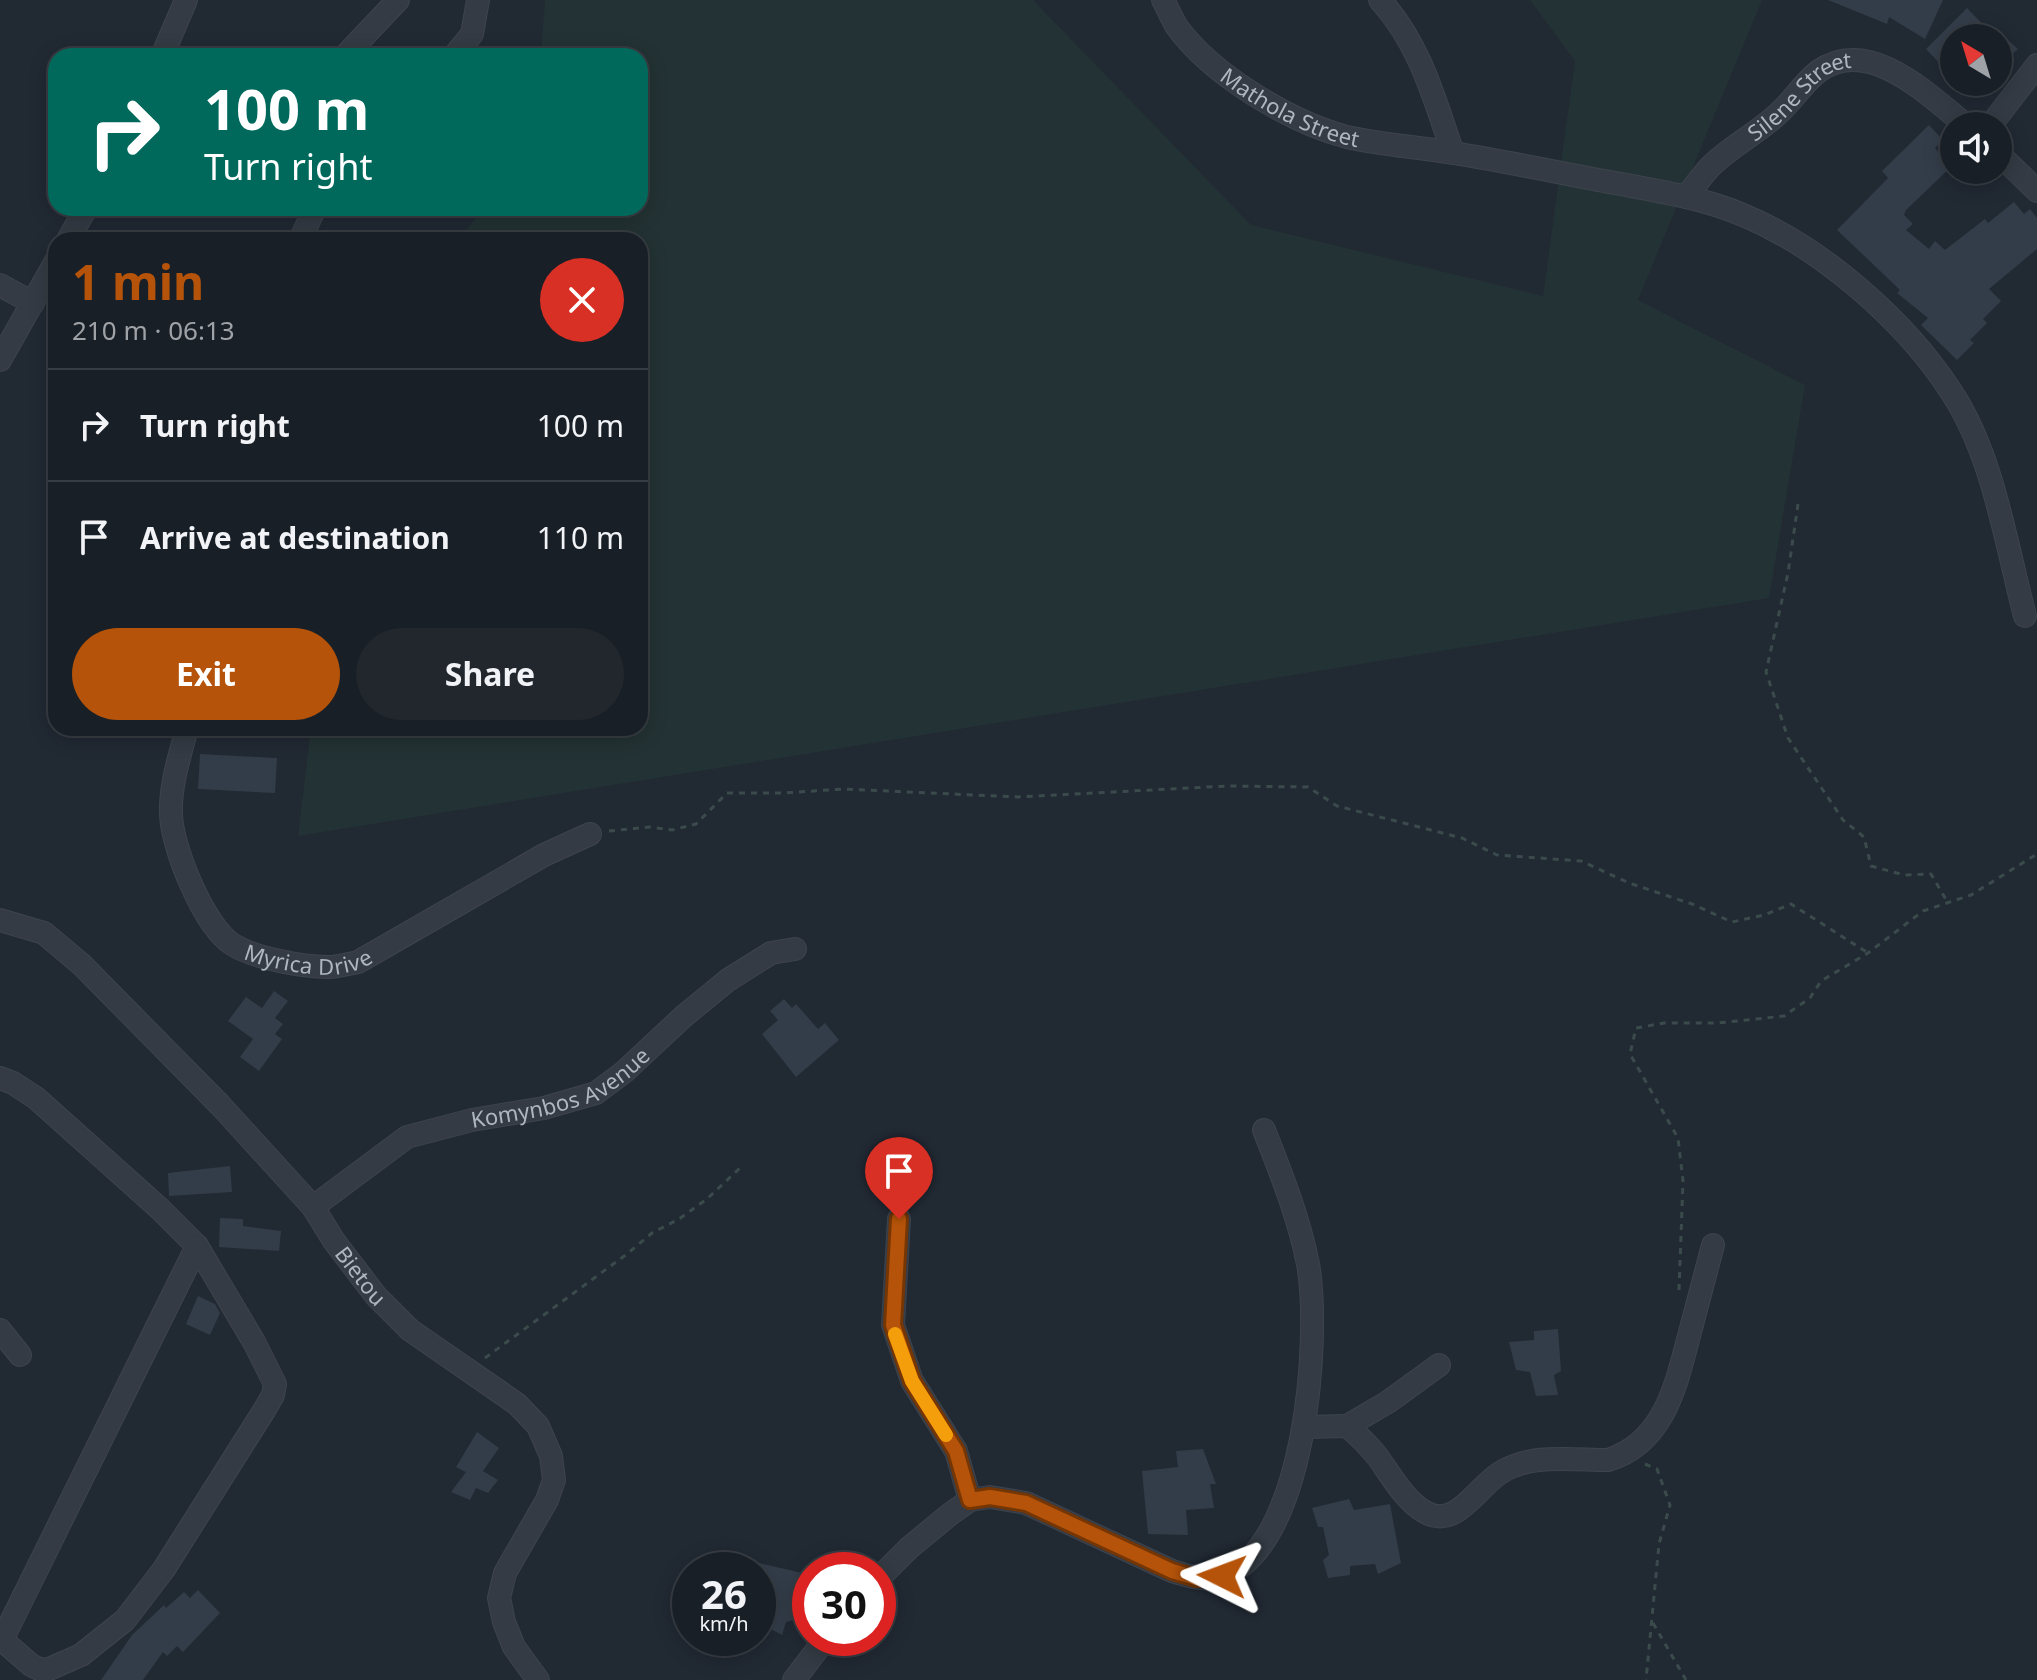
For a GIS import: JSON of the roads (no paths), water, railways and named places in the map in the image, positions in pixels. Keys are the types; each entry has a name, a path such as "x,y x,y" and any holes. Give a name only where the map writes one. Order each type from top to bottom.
{"street":[{"path":"165,48 186,0"},
{"path":"353,48 398,0"},
{"path":"461,48 472,34 478,0"},
{"name":"Mathola Street","path":"1163,0 1177,26 1210,61 1259,97 1307,124 1347,136 1686,197 1741,213 1783,233 1873,302 1923,353 1953,394 1978,447 1991,486 2025,616"},
{"path":"1380,0 1400,22 1414,46 1453,153"},
{"name":"Silene Street","path":"1686,197 1710,167 1782,110 1818,71 1834,63 1851,59 1876,64 1902,76 1949,112"},
{"path":"2001,112 2037,65"},
{"path":"2012,167 2037,191"},
{"path":"0,360 48,276"},
{"path":"0,285 33,303"},
{"name":"Myrica Drive","path":"185,736 170,811 173,836 183,867 215,927 229,943 247,952 327,967 358,962 544,855 590,834"},
{"name":"Bietou","path":"0,920 44,933 82,965 220,1105 313,1207 334,1241 376,1296 410,1330 517,1404 538,1426 551,1456 554,1480 547,1500 505,1573 499,1598 514,1647 538,1680"},
{"name":"Komynbos Avenue","path":"313,1207 407,1137 472,1120 557,1105 596,1093 728,980 758,959 771,953 795,949"},
{"path":"0,1078 36,1098 197,1246 275,1384 273,1395 164,1569 125,1620 81,1655 57,1668 41,1670 1,1639 197,1246"},
{"path":"896,1561 970,1500 990,1497 1026,1503 1172,1571 1196,1578 1222,1576 1239,1568 1253,1556 1281,1506 1305,1427 1312,1375 1308,1265 1282,1174 1264,1130"},
{"path":"899,1219 893,1325 912,1381 956,1451 970,1500"},
{"path":"1347,1426 1362,1438 1414,1503 1435,1517 1457,1511 1495,1476 1514,1465 1542,1460 1608,1460 1623,1454 1651,1432 1669,1405 1713,1245"},
{"path":"0,1330 20,1355"},
{"path":"1305,1427 1347,1426 1388,1402 1439,1365"},
{"path":"794,1680 812,1656"}]}
